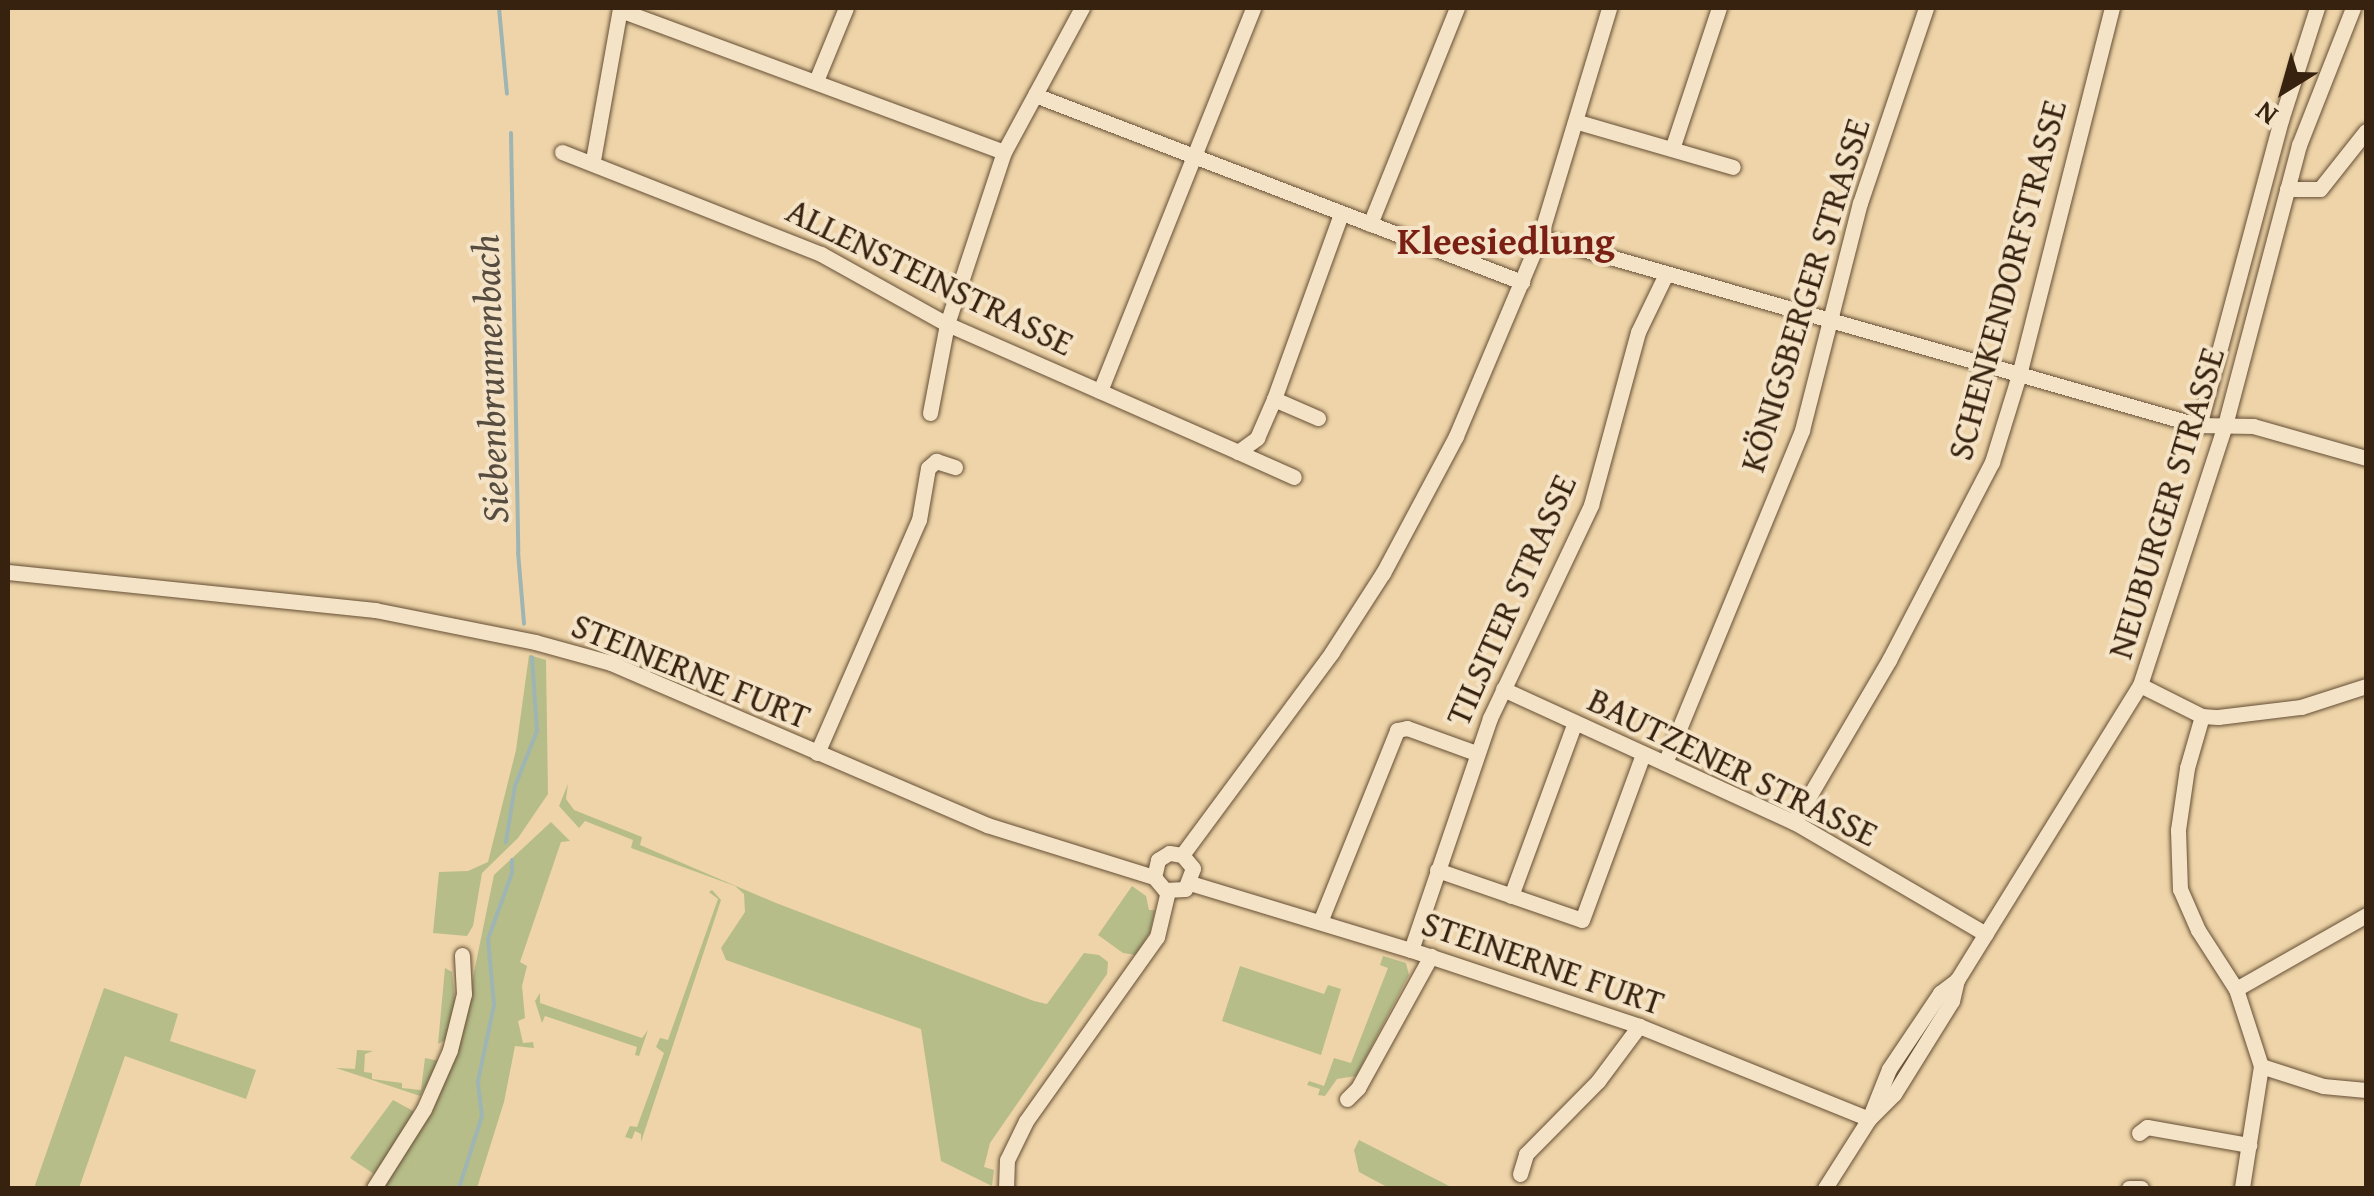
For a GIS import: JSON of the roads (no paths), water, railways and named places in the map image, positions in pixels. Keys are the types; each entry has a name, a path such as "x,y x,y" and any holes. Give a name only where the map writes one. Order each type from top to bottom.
{"street":[{"path":"593,160 620,8 1004,152"},
{"path":"816,81 846,8"},
{"path":"930,413 947,324 1004,152 1082,8"},
{"path":"1100,391 1254,8"},
{"path":"1370,224 1457,8"},
{"path":"1154,878 1154,867 1162,856 1182,854 1332,652 1394,556 1456,436 1540,237 1578,122 1608,8"},
{"path":"1672,149 1719,8"},
{"name":"KÖNIGSBERGER STRASSE","path":"1665,763 1802,430 1860,203 1926,8"},
{"name":"SCHENKENDORFSTRASSE","path":"1794,822 1976,497 2019,375 2112,8"},
{"name":"NEUBURGER STRASSE","path":"2199,426 2281,120 2317,8"},
{"name":"NEUBURGER STRASSE","path":"1825,1188 1869,1119 1889,1068 1940,992 1957,980 2140,684 2225,425 2305,125 2352,8"},
{"path":"1036,94 1522,282"},
{"path":"1578,122 1733,167"},
{"path":"2287,189 2320,189 2366,130"},
{"name":"ALLENSTEINSTRASSE","path":"562,152 593,160 820,254 947,324 1294,477"},
{"path":"1238,452 1257,438 1274,399 1341,214"},
{"path":"1540,237 1665,276 2199,426 2252,426 2366,458"},
{"name":"TILSITER STRASSE","path":"1411,950 1476,754 1591,505 1634,343 1665,276"},
{"path":"1274,399 1318,418"},
{"path":"817,754 918,520 928,468 936,461 956,466"},
{"name":"STEINERNE FURT","path":"8,572 375,610 466,625 611,663 987,825 1154,878 1168,891"},
{"path":"2140,684 2202,716 2301,707 2366,686"},
{"name":"BAUTZENER STRASSE","path":"1503,689 1794,822 1986,934"},
{"path":"2202,716 2187,768 2178,830 2180,889 2198,930 2236,988 2262,1066 2242,1188"},
{"path":"1511,896 1575,722"},
{"path":"1320,922 1397,730 1407,728 1476,754"},
{"path":"1437,870 1582,920 1643,754"},
{"path":"1006,1188 1007,1160 1026,1121 1158,938 1168,891 1179,892 1190,883 1193,868 1182,854"},
{"name":"STEINERNE FURT","path":"1190,883 1431,956 1639,1026 1869,1119"},
{"path":"2236,988 2366,915"},
{"path":"374,1188 424,1108 450,1050 464,994 462,956"},
{"path":"1346,1099 1358,1088 1431,956"},
{"path":"1520,1174 1526,1154 1598,1081 1639,1026"},
{"path":"2262,1066 2322,1086 2366,1090"},
{"path":"2139,1133 2147,1127 2249,1145"},
{"path":"2130,1188 2141,1188"}],"waterway":[{"name":"Siebenbrunnenbach","path":"499,8 507,94"},
{"name":"Siebenbrunnenbach","path":"511,133 518,552 524,624"},
{"name":"Siebenbrunnenbach","path":"506,842 515,786 537,731 532,657"},
{"name":"Siebenbrunnenbach","path":"459,1188 482,1116 478,1081 494,1005 488,939 512,873 512,860"}],"district":[{"name":"Kleesiedlung","path":"1506,241"}]}
